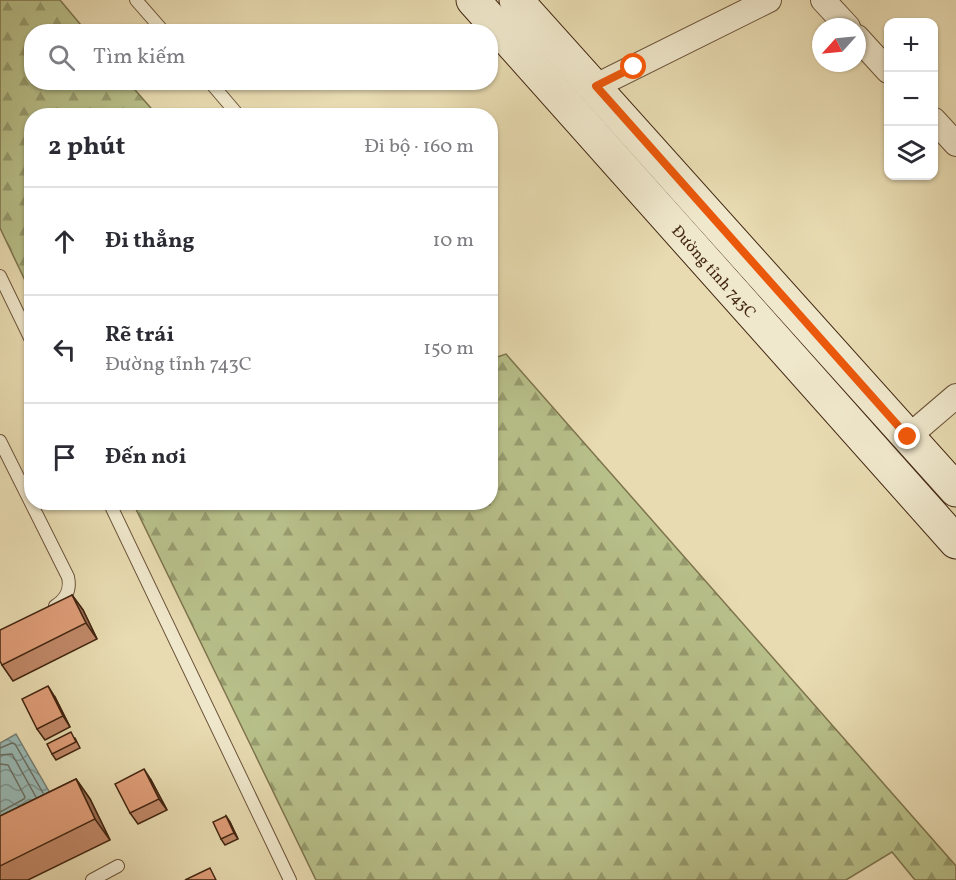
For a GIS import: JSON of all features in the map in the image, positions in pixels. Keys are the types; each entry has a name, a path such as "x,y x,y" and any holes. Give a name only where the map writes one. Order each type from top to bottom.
{"main road":[{"name":"Đường tỉnh 743C","path":"473,0 494,24"},
{"name":"Đường tỉnh 743C","path":"516,0 596,86 956,490"},
{"name":"Đường tỉnh 743C","path":"498,28 956,542"}],"street":[{"path":"596,86 769,0"},
{"path":"823,0 840,18"},
{"path":"866,47 884,67"},
{"path":"938,125 956,144"},
{"path":"908,437 956,396"}],"lane":[{"path":"136,0 157,24"},
{"path":"217,90 233,108"},
{"path":"0,276 24,326"},
{"path":"0,441 24,489"},
{"path":"34,510 68,577 69,590 66,597 42,614"},
{"path":"113,510 290,880"},
{"path":"92,880 118,866"}],"green space":[{"path":"0,0 60,0 80,24 24,24 24,90 135,90 151,108 24,108 24,278 0,228"},
{"path":"506,354 956,866 956,880 915,880 892,852 846,880 316,880 136,510 498,510 498,357"}],"water":[{"path":"16,734 58,807 0,837 0,743"}],"building":[{"path":"72,595 86,623 2,665 0,630"},
{"path":"48,686 63,716 37,729 22,699"},
{"path":"71,732 76,742 52,754 47,744"},
{"path":"144,769 159,799 130,813 115,784"},
{"path":"76,779 95,819 0,866 0,816"},
{"path":"226,816 234,833 221,839 213,822"},
{"path":"210,868 216,880 185,880"}],"route":[{"path":"634,67 596,86 908,437"}]}
